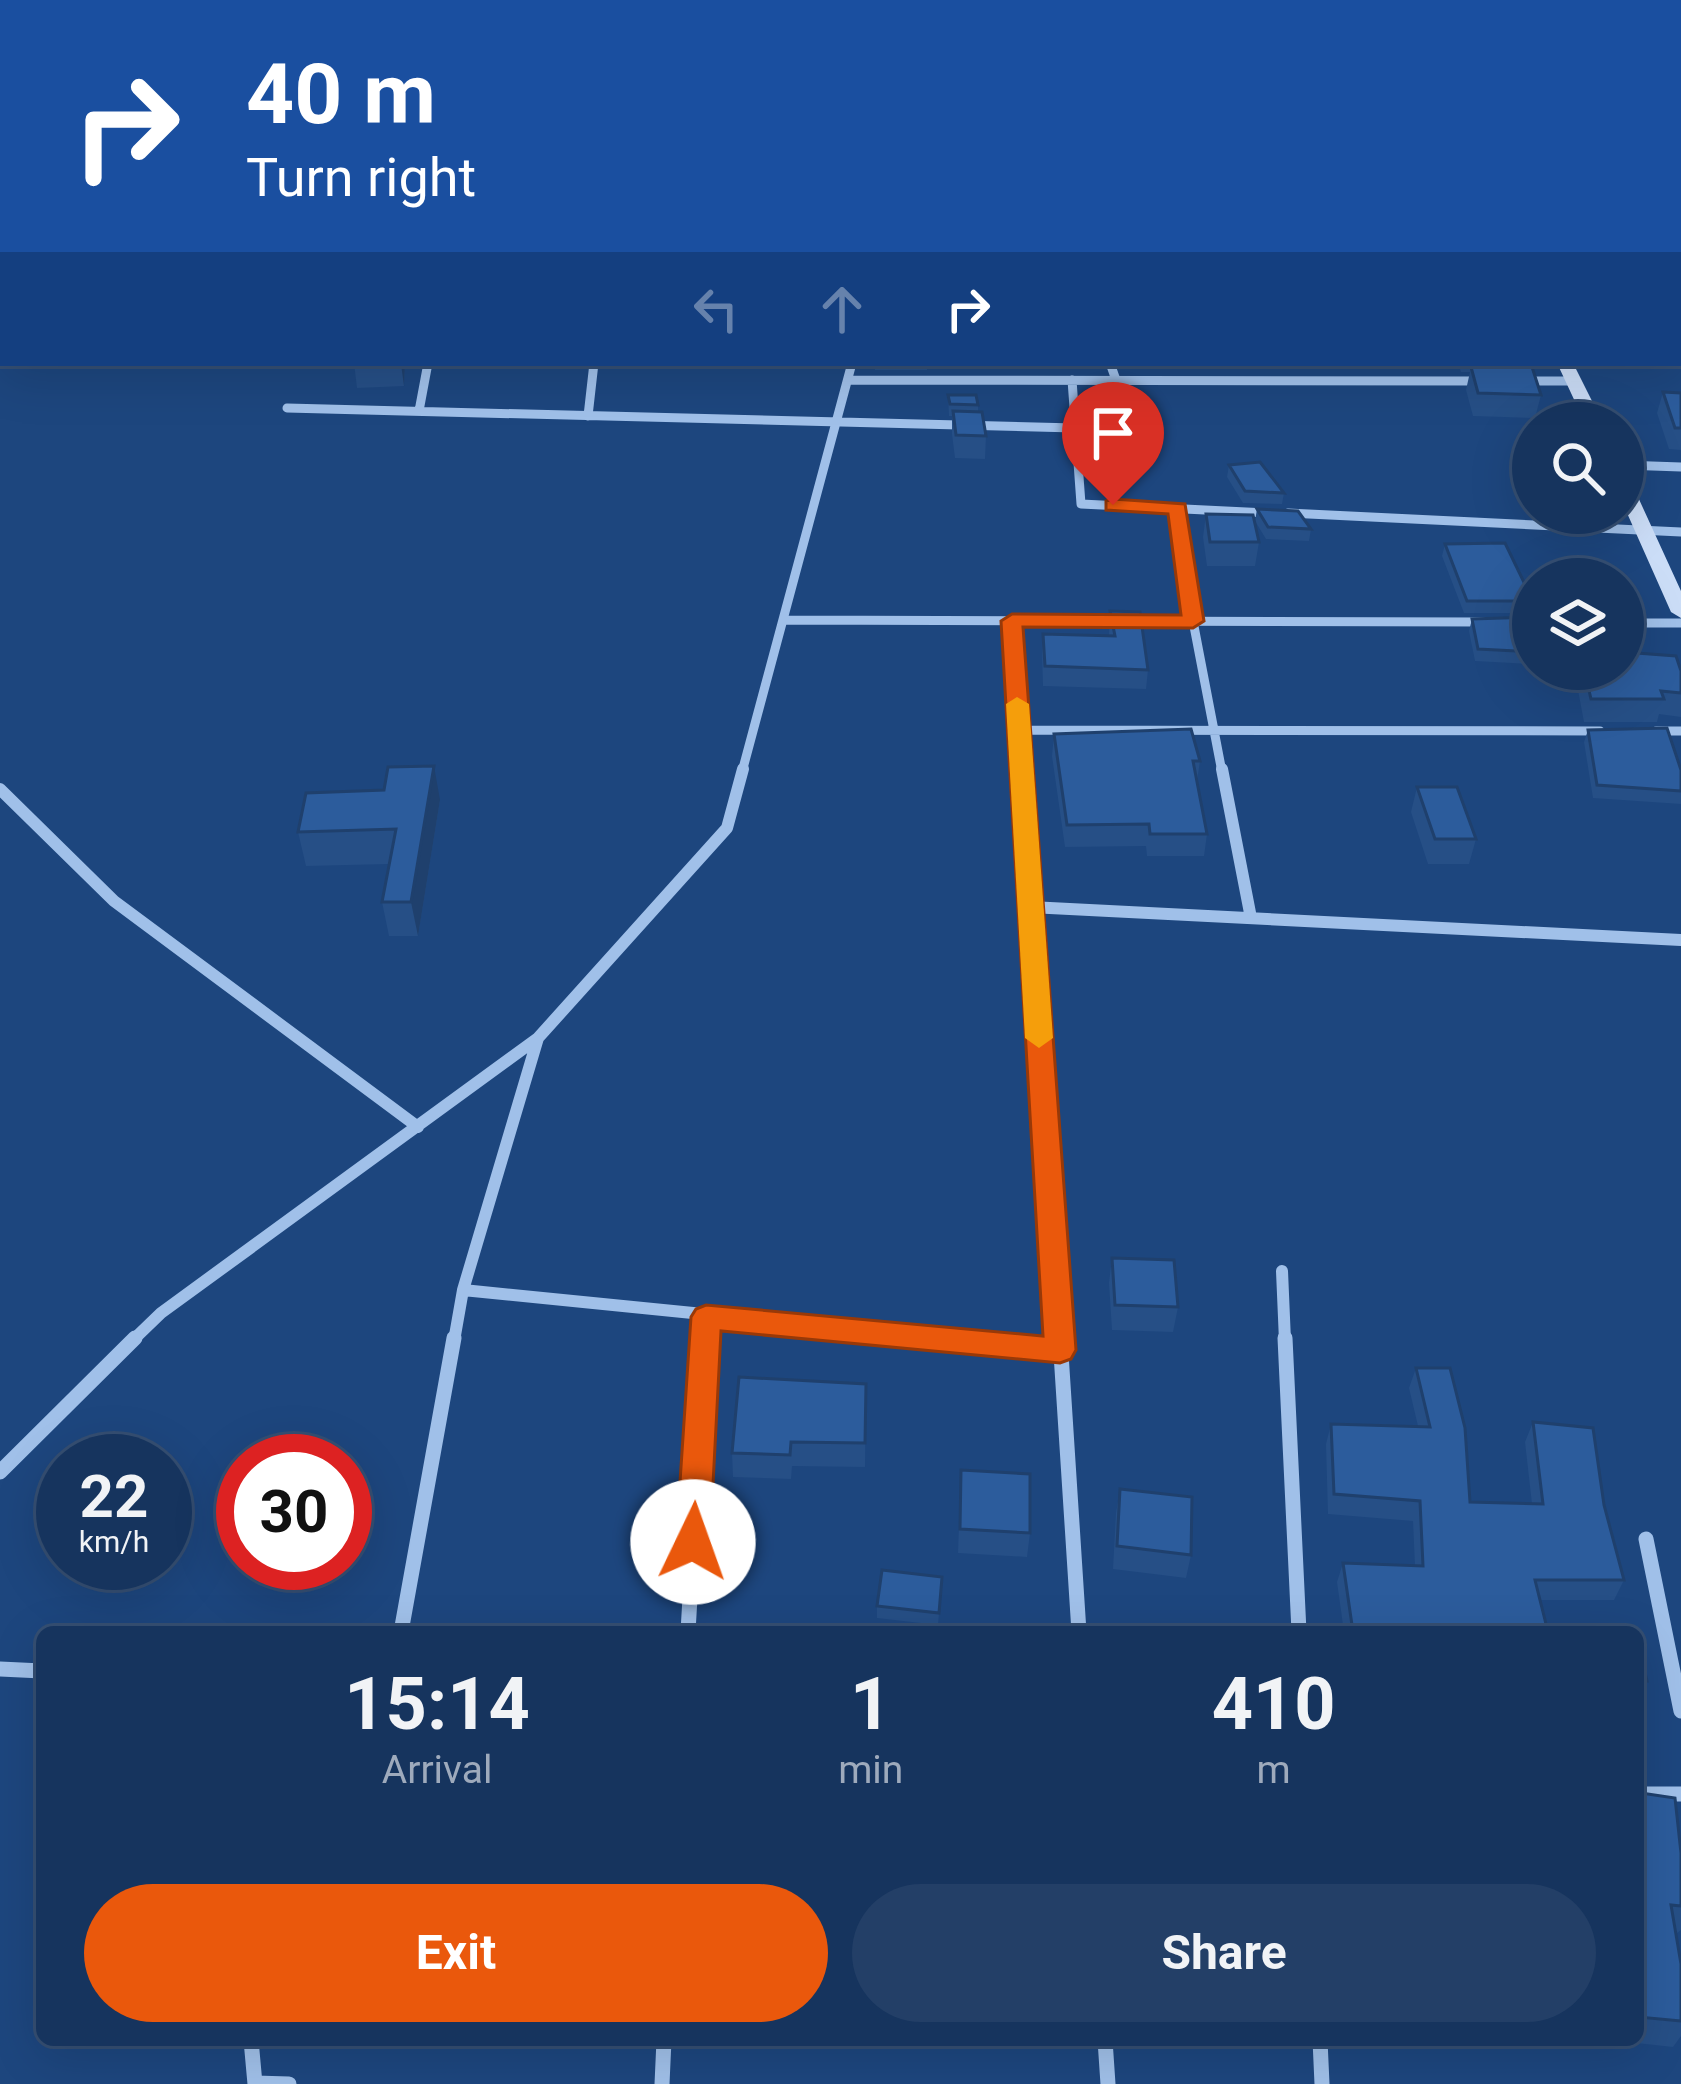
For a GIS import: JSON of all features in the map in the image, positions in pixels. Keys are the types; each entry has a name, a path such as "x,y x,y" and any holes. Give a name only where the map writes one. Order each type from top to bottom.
{"main road":[{"path":"1566,366 1584,402"},
{"path":"1645,530 1681,612"}],"street":[{"path":"419,411 427,366"},
{"path":"588,416 595,366"},
{"path":"0,1472 161,1313 538,1038 727,827 851,366"},
{"path":"1111,366 1116,380"},
{"path":"849,380 1574,381"},
{"path":"1072,380 1081,504 1681,532"},
{"path":"287,408 1076,428"},
{"path":"1644,465 1681,467"},
{"path":"1178,508 1193,621 1251,918"},
{"path":"784,620 1488,622"},
{"path":"1012,621 1078,1626"},
{"path":"1644,623 1681,623"},
{"path":"1019,730 1611,731"},
{"path":"1634,731 1681,731"},
{"path":"0,789 114,901 418,1126"},
{"path":"1030,907 1681,940"},
{"path":"402,1626 463,1290 538,1038"},
{"path":"1282,1271 1299,1626"},
{"path":"463,1290 1060,1350"},
{"path":"688,1626 706,1317"},
{"path":"1646,1539 1681,1711"},
{"path":"0,1669 36,1672"},
{"path":"1644,1794 1681,1794"},
{"path":"252,2046 255,2084 289,2084"},
{"path":"662,2084 664,2046"},
{"path":"1106,2046 1108,2084"},
{"path":"1320,2046 1322,2084"}],"building":[{"path":"1471,367 1532,367 1541,395 1478,393"},
{"path":"1663,392 1681,393 1681,428 1675,428"},
{"path":"948,395 976,395 978,405 950,404"},
{"path":"953,411 982,412 986,436 956,435"},
{"path":"1260,462 1284,493 1245,491 1229,465"},
{"path":"1257,509 1298,511 1311,529 1268,527"},
{"path":"1206,514 1253,515 1259,542 1210,542"},
{"path":"1505,543 1512,558 1512,601 1467,601 1445,544"},
{"path":"1110,611 1140,612 1148,670 1045,666 1043,634 1115,636"},
{"path":"1512,618 1512,651 1478,649 1472,619"},
{"path":"1644,654 1676,656 1681,693 1661,691 1664,699 1591,699 1589,690 1644,690"},
{"path":"1667,728 1681,770 1681,791 1597,785 1588,730"},
{"path":"1191,729 1200,761 1193,761 1207,834 1150,834 1149,824 1067,825 1054,734"},
{"path":"434,766 411,902 382,902 396,829 298,832 306,793 384,790 388,767"},
{"path":"1417,787 1457,787 1476,839 1435,839"},
{"path":"1112,1258 1174,1260 1178,1307 1115,1305"},
{"path":"1416,1368 1450,1368 1465,1428 1470,1502 1543,1504 1533,1422 1593,1428 1604,1505 1624,1580 1535,1580 1546,1626 1352,1626 1343,1563 1423,1566 1420,1501 1334,1494 1331,1424 1430,1427"},
{"path":"739,1377 866,1384 865,1443 791,1442 790,1455 732,1453"},
{"path":"961,1470 1030,1474 1030,1533 960,1529"},
{"path":"1120,1489 1192,1497 1191,1555 1117,1546"},
{"path":"882,1570 942,1577 939,1613 877,1606"},
{"path":"1644,1793 1675,1798 1681,1906 1671,1905 1681,1964 1681,2021 1644,2018"}],"slow traffic":[{"path":"1017,704 1039,1038"}],"route":[{"path":"693,1542 706,1317 1060,1350 1012,621 1193,621 1178,508 1113,505"}]}
